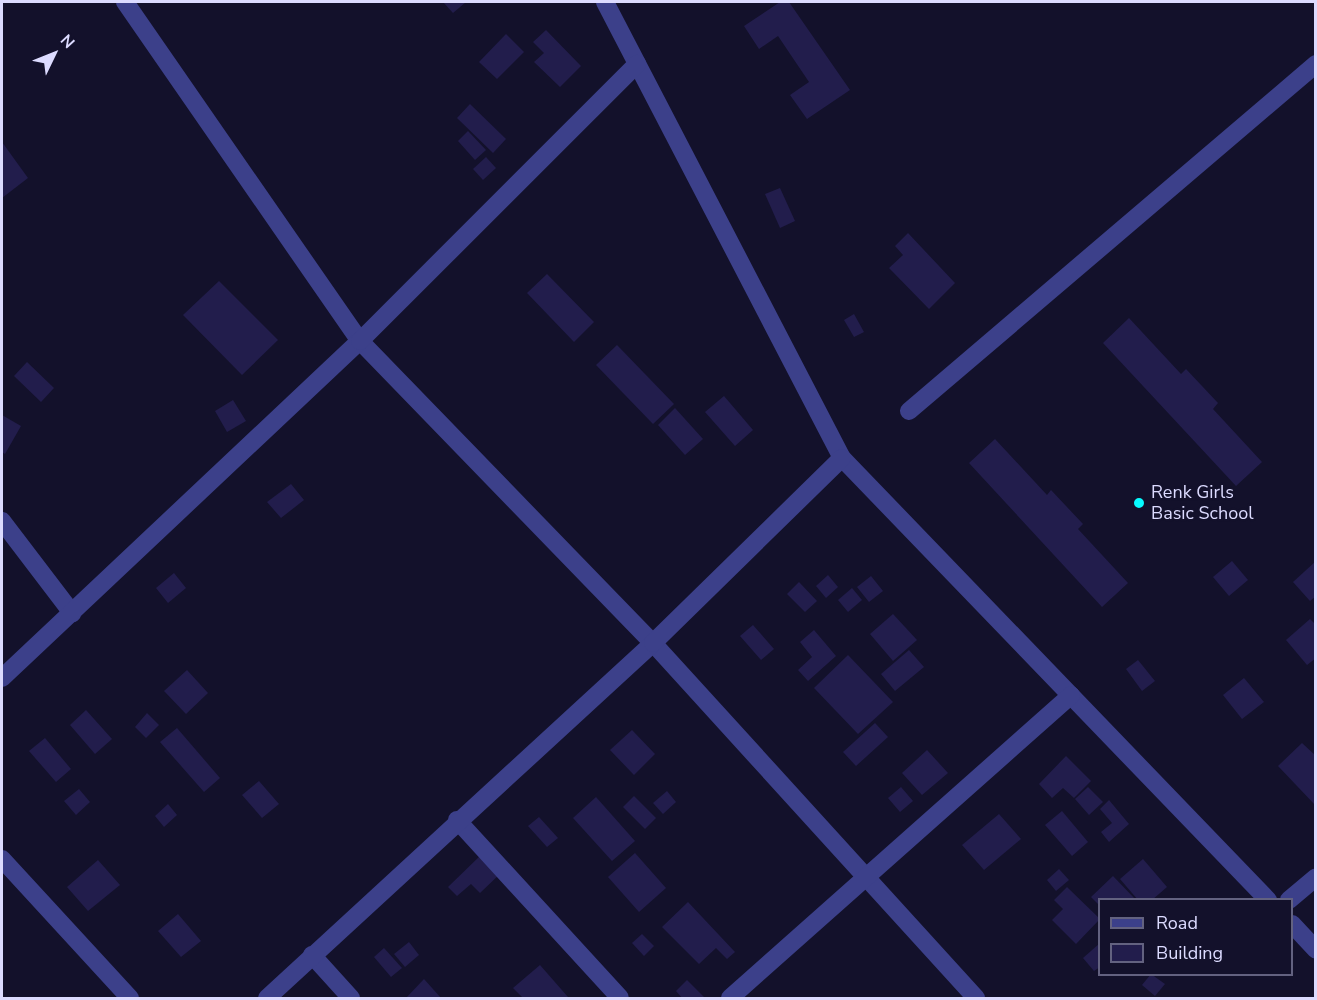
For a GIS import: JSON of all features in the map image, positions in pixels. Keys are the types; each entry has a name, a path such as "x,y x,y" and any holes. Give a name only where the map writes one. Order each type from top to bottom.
{"street":[{"path":"125,2 360,341 653,642 976,999"},
{"path":"604,2 842,458 1266,898"},
{"path":"2,678 360,341 637,64"},
{"path":"909,411 1316,64"},
{"path":"267,999 457,820 653,642 842,458"},
{"path":"2,521 72,613"},
{"path":"730,999 868,879 1071,695"},
{"path":"457,820 620,999"},
{"path":"2,859 130,999"},
{"path":"1291,898 1316,877"},
{"path":"1293,925 1316,950"},
{"path":"312,956 351,999"}],"building":[{"path":"443,2 466,2 453,13"},
{"path":"780,2 789,2 850,90 807,119 790,95 809,82 778,36 759,49 744,26"},
{"path":"546,30 581,66 560,87 534,62 544,53 533,42"},
{"path":"506,34 524,52 497,79 479,62"},
{"path":"470,104 506,139 493,153 457,118"},
{"path":"468,131 486,150 475,160 458,141"},
{"path":"2,142 28,178 2,198"},
{"path":"486,157 496,168 483,180 473,169"},
{"path":"780,188 795,221 780,228 765,194"},
{"path":"908,233 955,283 929,309 889,268 903,255 895,246"},
{"path":"547,274 594,322 574,342 527,293"},
{"path":"219,281 278,340 242,375 183,315"},
{"path":"854,314 864,332 854,337 844,320"},
{"path":"1129,318 1181,374 1186,369 1218,403 1213,409 1262,462 1236,486 1103,343"},
{"path":"617,345 674,404 653,424 596,365"},
{"path":"27,362 54,388 41,402 14,376"},
{"path":"724,396 753,430 735,446 705,412"},
{"path":"233,400 246,421 227,432 215,411"},
{"path":"675,408 703,439 685,455 658,425"},
{"path":"2,415 21,426 5,454 2,452"},
{"path":"995,439 1047,495 1051,490 1083,524 1078,529 1128,583 1102,607 969,463"},
{"path":"291,484 304,500 281,518 267,502"},
{"path":"1232,561 1248,580 1229,596 1213,577"},
{"path":"1316,561 1316,596 1310,601 1293,582"},
{"path":"174,573 186,588 168,603 156,588"},
{"path":"828,575 838,587 826,598 816,586"},
{"path":"871,576 883,591 869,602 857,587"},
{"path":"799,582 817,601 805,612 787,594"},
{"path":"852,588 862,600 848,612 838,600"},
{"path":"893,614 917,640 893,661 870,634"},
{"path":"1310,619 1316,625 1316,658 1307,665 1286,640"},
{"path":"753,625 774,649 761,660 740,636"},
{"path":"814,630 836,656 808,681 798,670 812,657 800,642"},
{"path":"909,650 924,667 895,691 881,674"},
{"path":"848,655 893,702 858,734 814,688"},
{"path":"1138,660 1155,681 1142,691 1126,669"},
{"path":"187,670 208,693 186,714 164,691"},
{"path":"1244,678 1264,702 1242,719 1223,695"},
{"path":"86,710 112,739 95,754 70,725"},
{"path":"147,713 159,725 146,738 135,727"},
{"path":"875,723 888,737 856,766 843,752"},
{"path":"177,728 220,778 204,792 160,742"},
{"path":"632,730 655,754 634,775 610,750"},
{"path":"45,738 71,769 56,782 29,751"},
{"path":"1302,743 1316,756 1316,806 1278,766"},
{"path":"927,750 948,773 922,795 902,773"},
{"path":"1066,756 1091,781 1074,798 1063,788 1052,798 1039,784"},
{"path":"259,781 279,804 262,818 242,795"},
{"path":"901,787 913,801 900,812 888,798"},
{"path":"1088,787 1103,802 1089,815 1075,799"},
{"path":"79,789 90,802 76,815 64,801"},
{"path":"667,791 676,802 663,814 653,803"},
{"path":"634,796 656,818 645,829 623,807"},
{"path":"596,797 635,841 612,861 573,818"},
{"path":"1109,800 1129,824 1109,842 1101,832 1112,823 1100,809"},
{"path":"168,804 177,815 164,827 155,816"},
{"path":"1062,811 1088,842 1072,856 1045,825"},
{"path":"999,814 1021,839 984,870 962,845"},
{"path":"539,817 558,838 547,847 528,826"},
{"path":"483,853 502,872 480,893 471,884 457,896 448,887"},
{"path":"635,853 666,888 639,912 608,877"},
{"path":"1143,859 1167,887 1154,898 1136,898 1120,879"},
{"path":"98,860 120,885 88,911 67,887"},
{"path":"1059,869 1069,880 1056,891 1047,880"},
{"path":"1113,876 1134,898 1098,898 1098,904 1091,897"},
{"path":"1067,887 1098,917 1098,921 1076,944 1052,920 1063,909 1054,900"},
{"path":"688,902 735,952 727,959 716,948 699,964 662,927"},
{"path":"178,914 201,941 181,957 158,931"},
{"path":"642,934 654,946 644,956 632,943"},
{"path":"409,942 419,955 405,967 394,954"},
{"path":"1098,945 1098,968 1094,971 1083,958"},
{"path":"384,948 402,968 391,977 374,957"},
{"path":"540,965 568,997 523,998 513,988"},
{"path":"1149,976 1154,976 1165,984 1155,996 1142,985"},
{"path":"424,979 441,998 406,998"},
{"path":"687,980 705,998 682,998 676,991"}],"place":[{"name":"Renk Girls Basic School","path":"1139,503"}]}
